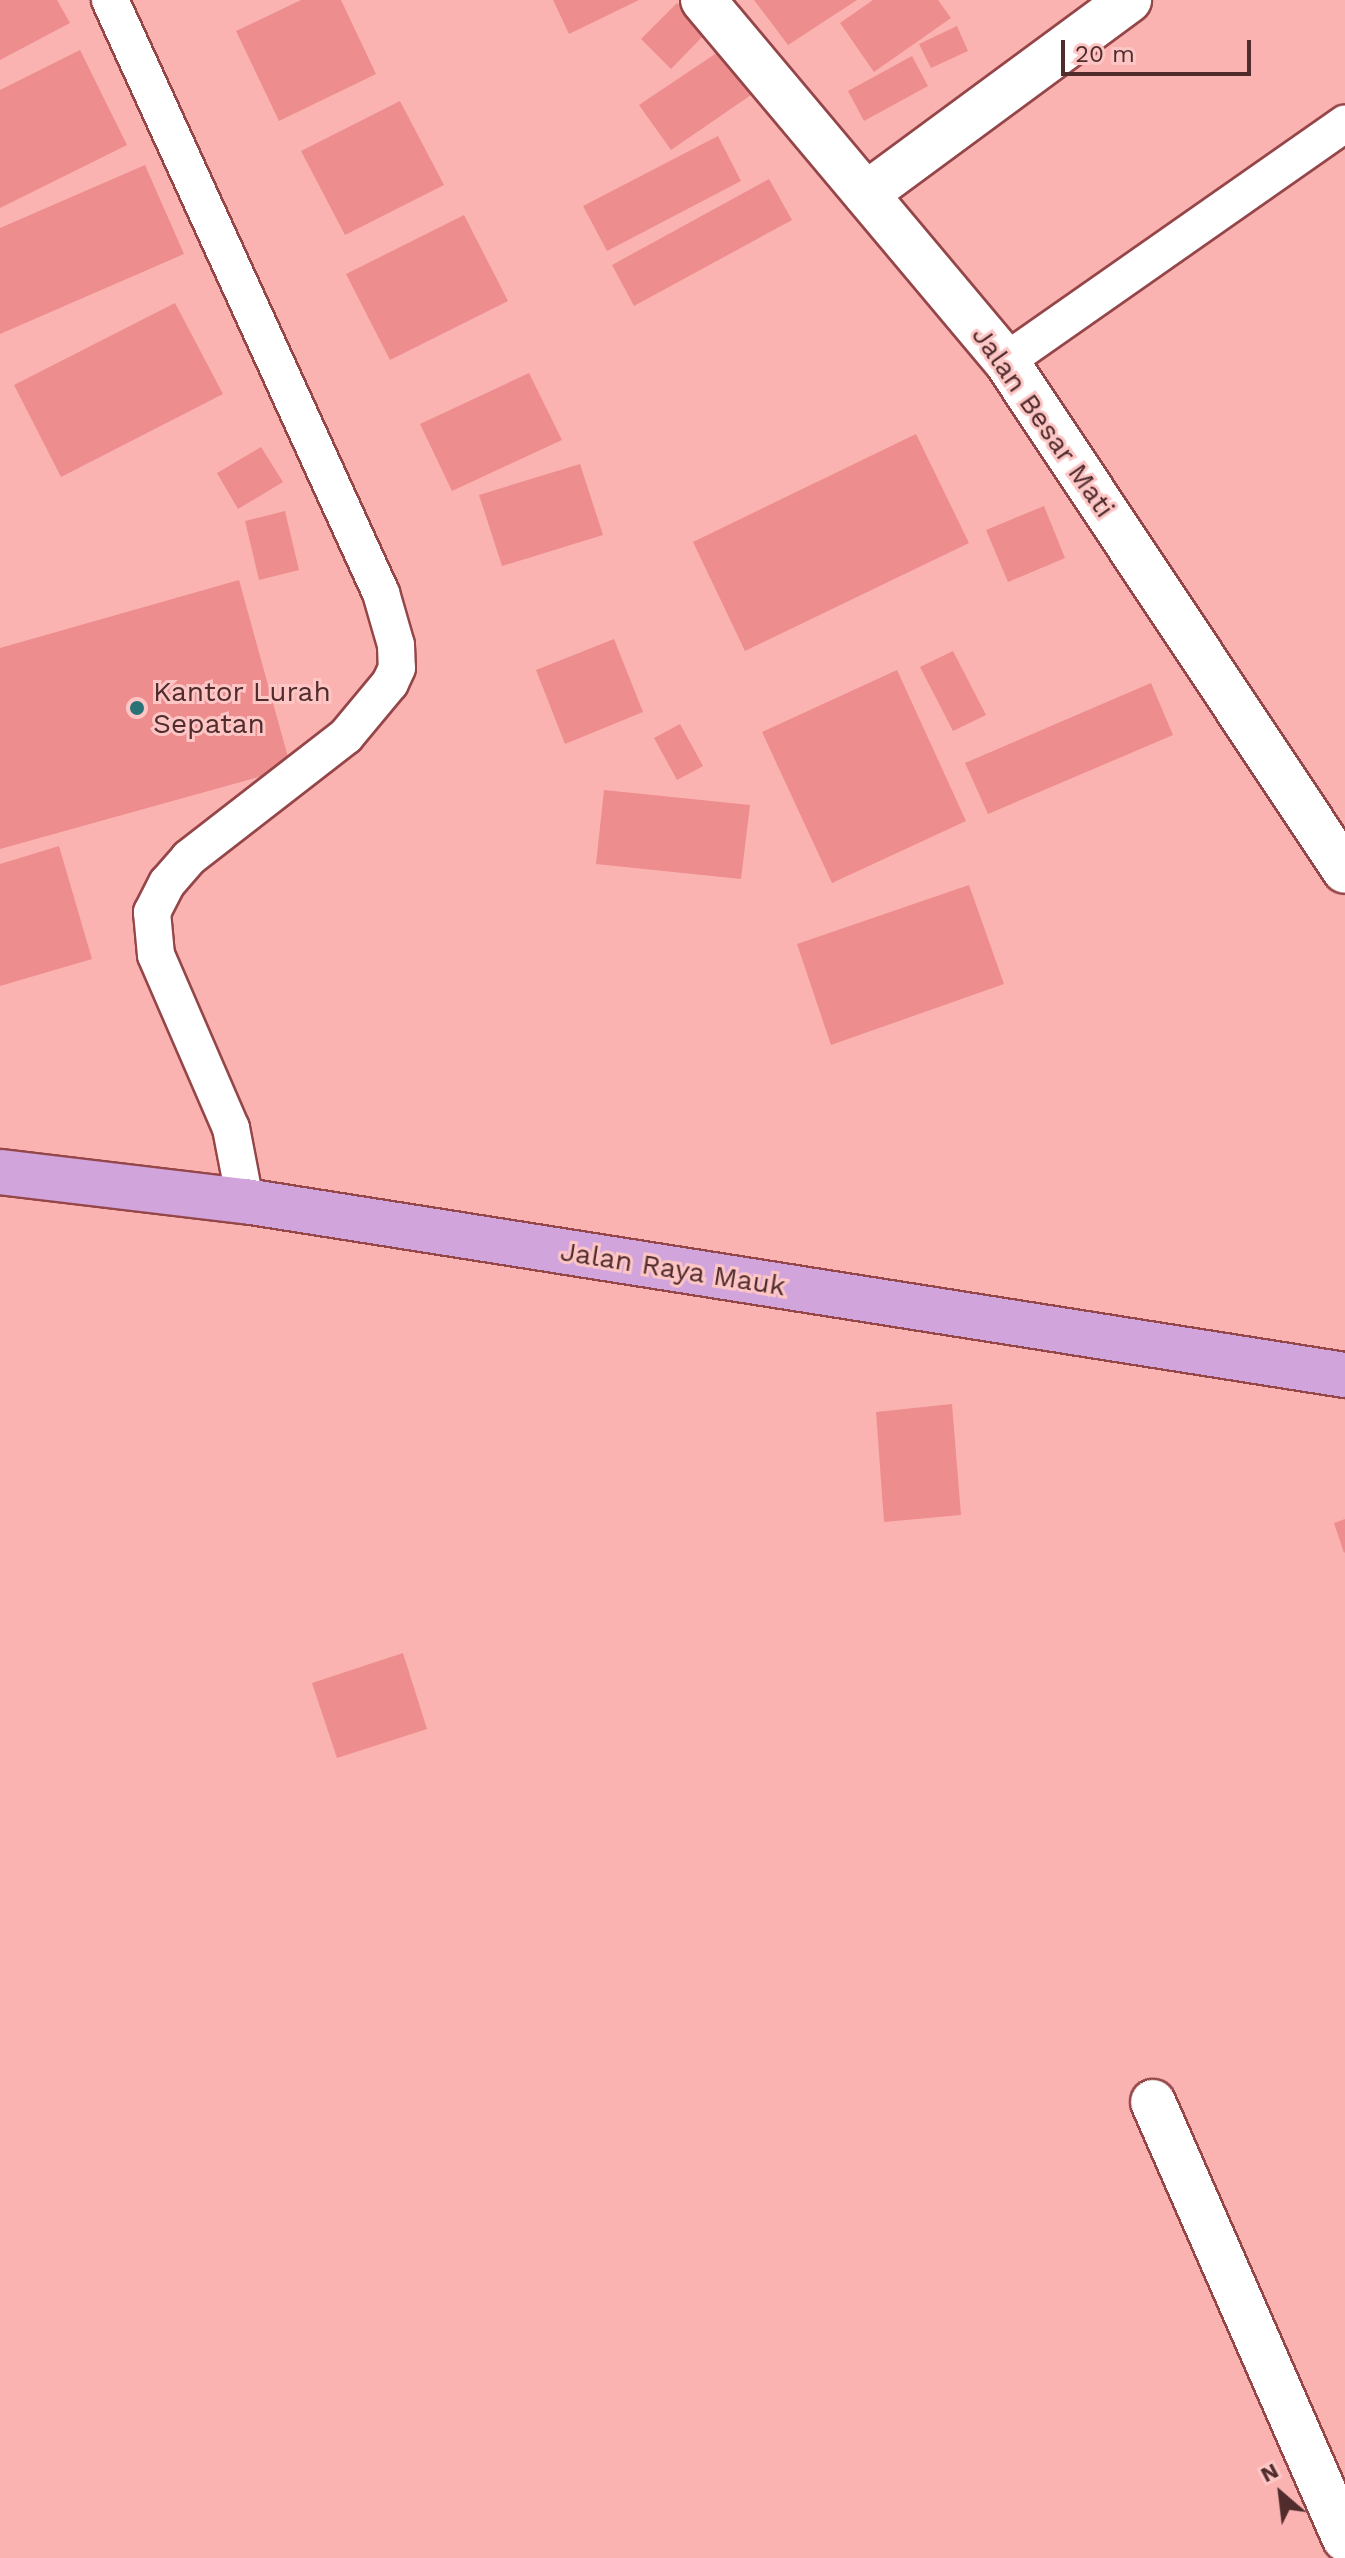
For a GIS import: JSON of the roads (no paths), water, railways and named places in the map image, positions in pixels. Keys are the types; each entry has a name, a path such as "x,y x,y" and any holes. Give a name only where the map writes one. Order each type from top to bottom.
{"main road":[{"name":"Jalan Raya Mauk","path":"0,1172 245,1201 1345,1375"}],"street":[{"path":"866,194 1129,0"},
{"name":"Jalan Besar Mati","path":"707,2 1006,361 1345,871"},
{"path":"1153,2102 1345,2539"}],"lane":[{"path":"110,0 381,593 396,645 397,668 390,683 346,736 189,858 167,883 152,912 159,964 231,1128 245,1201"},
{"path":"1006,361 1345,124"}],"place":[{"name":"Kantor Lurah Sepatan","path":"137,708"}]}
